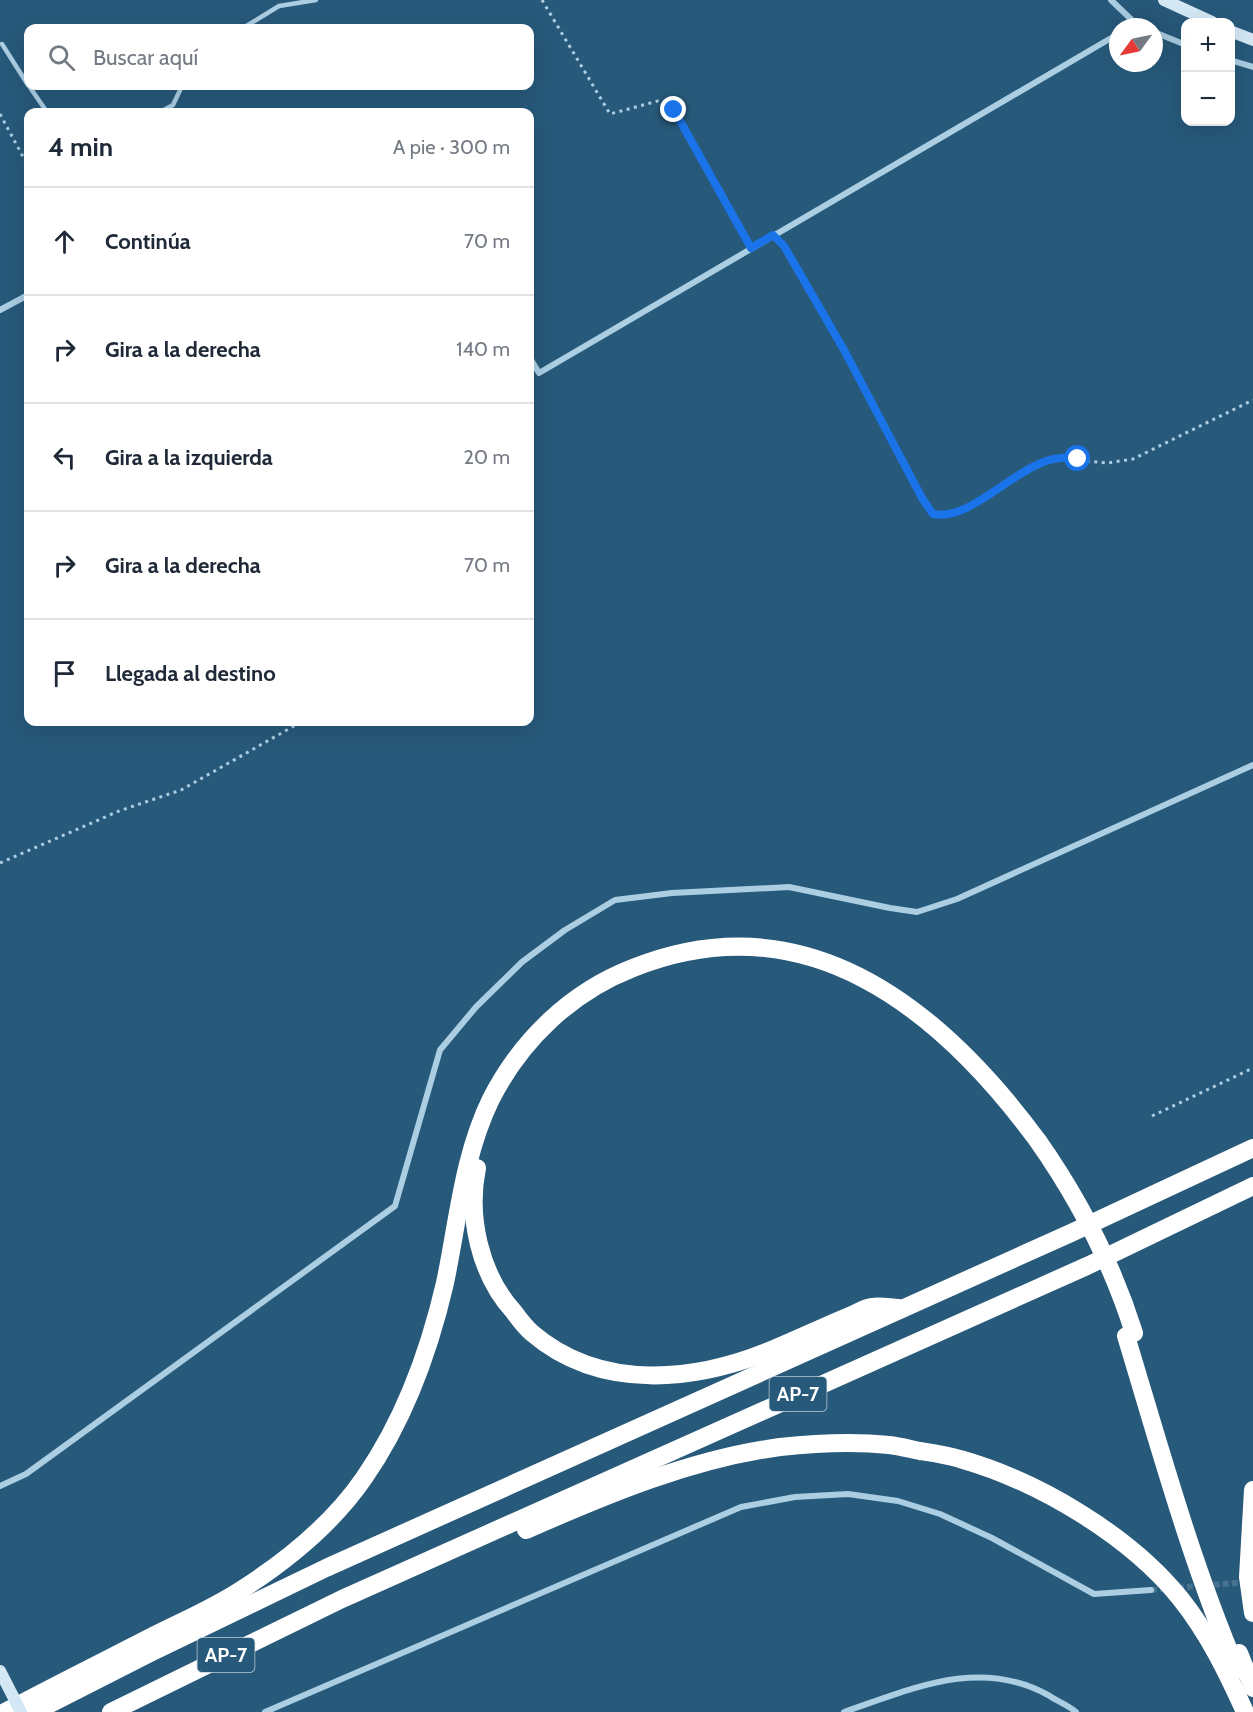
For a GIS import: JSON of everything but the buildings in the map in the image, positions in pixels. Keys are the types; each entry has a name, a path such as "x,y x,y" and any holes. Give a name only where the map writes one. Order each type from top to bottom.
{"highway":[{"path":"5,1712 240,1591 297,1550 335,1514 363,1480 393,1432 409,1399 425,1355 444,1284 467,1167 476,1135 492,1097 518,1056 546,1024 578,996 600,983 645,963 688,952 718,948 767,947 809,956 849,971 888,992 930,1024 992,1084 1078,1201 1124,1299 1130,1335 1186,1534 1219,1628 1253,1706"},
{"name":"AP-7","path":"904,1308 872,1307 771,1350 724,1366 685,1374 642,1376 604,1371 568,1358 531,1332 504,1302 485,1266 473,1218 476,1174 490,1123 525,1061 552,1030 584,1004 626,980 690,960 728,956 766,956 836,975 883,1000 947,1051 1034,1144"},
{"name":"AP-7","path":"34,1712 326,1568 1071,1233 1253,1148"},
{"name":"AP-7","path":"111,1712 342,1599 1087,1266 1253,1186"},
{"path":"1130,1335 1195,1532 1253,1688"},
{"path":"342,1599 438,1567 619,1490 680,1469 724,1457 779,1448 828,1443 890,1445 960,1459 1023,1482 1078,1512 1125,1545 1165,1582 1200,1625 1228,1674 1245,1712"},
{"path":"1253,1490 1248,1576 1253,1613"}],"main road":[{"path":"1164,0 1203,18"},
{"path":"1235,33 1253,40"},
{"path":"0,1671 21,1712"}],"street":[{"path":"1111,0 1129,18"},
{"path":"1163,36 1181,43"},
{"path":"534,366 538,373 1109,39"},
{"path":"1235,62 1253,67"},
{"path":"0,310 24,297"},
{"path":"0,1486 26,1474 394,1206 440,1050 476,1007 522,963 565,930 615,900 694,891 789,887 917,912 957,899 1253,765"},
{"path":"265,1712 741,1507 795,1497 848,1494 898,1502 940,1514 992,1538 1094,1594 1151,1590"},
{"path":"844,1712 952,1678 987,1677 1030,1685 1076,1712"}],"lane":[{"path":"250,24 279,6 316,0"},
{"path":"2,45 24,78"},
{"path":"32,90 44,108"},
{"path":"167,108 173,105 180,90"}],"path":[{"path":"543,0 610,114 658,101 674,110 751,248"},
{"path":"0,114 24,158"},
{"path":"773,235 784,246 822,312 922,498 933,514 945,516 976,502 1037,465 1059,458 1107,463 1133,459 1253,399"},
{"path":"0,863 119,811 181,790 294,726"},
{"path":"1152,1116 1253,1068"}],"tunnel":[{"path":"1151,1590 1246,1582"}],"route":[{"path":"674,110 751,248 773,235 784,246 844,350 922,498 933,514 945,516 976,502 1037,465 1059,458 1078,459"}]}
